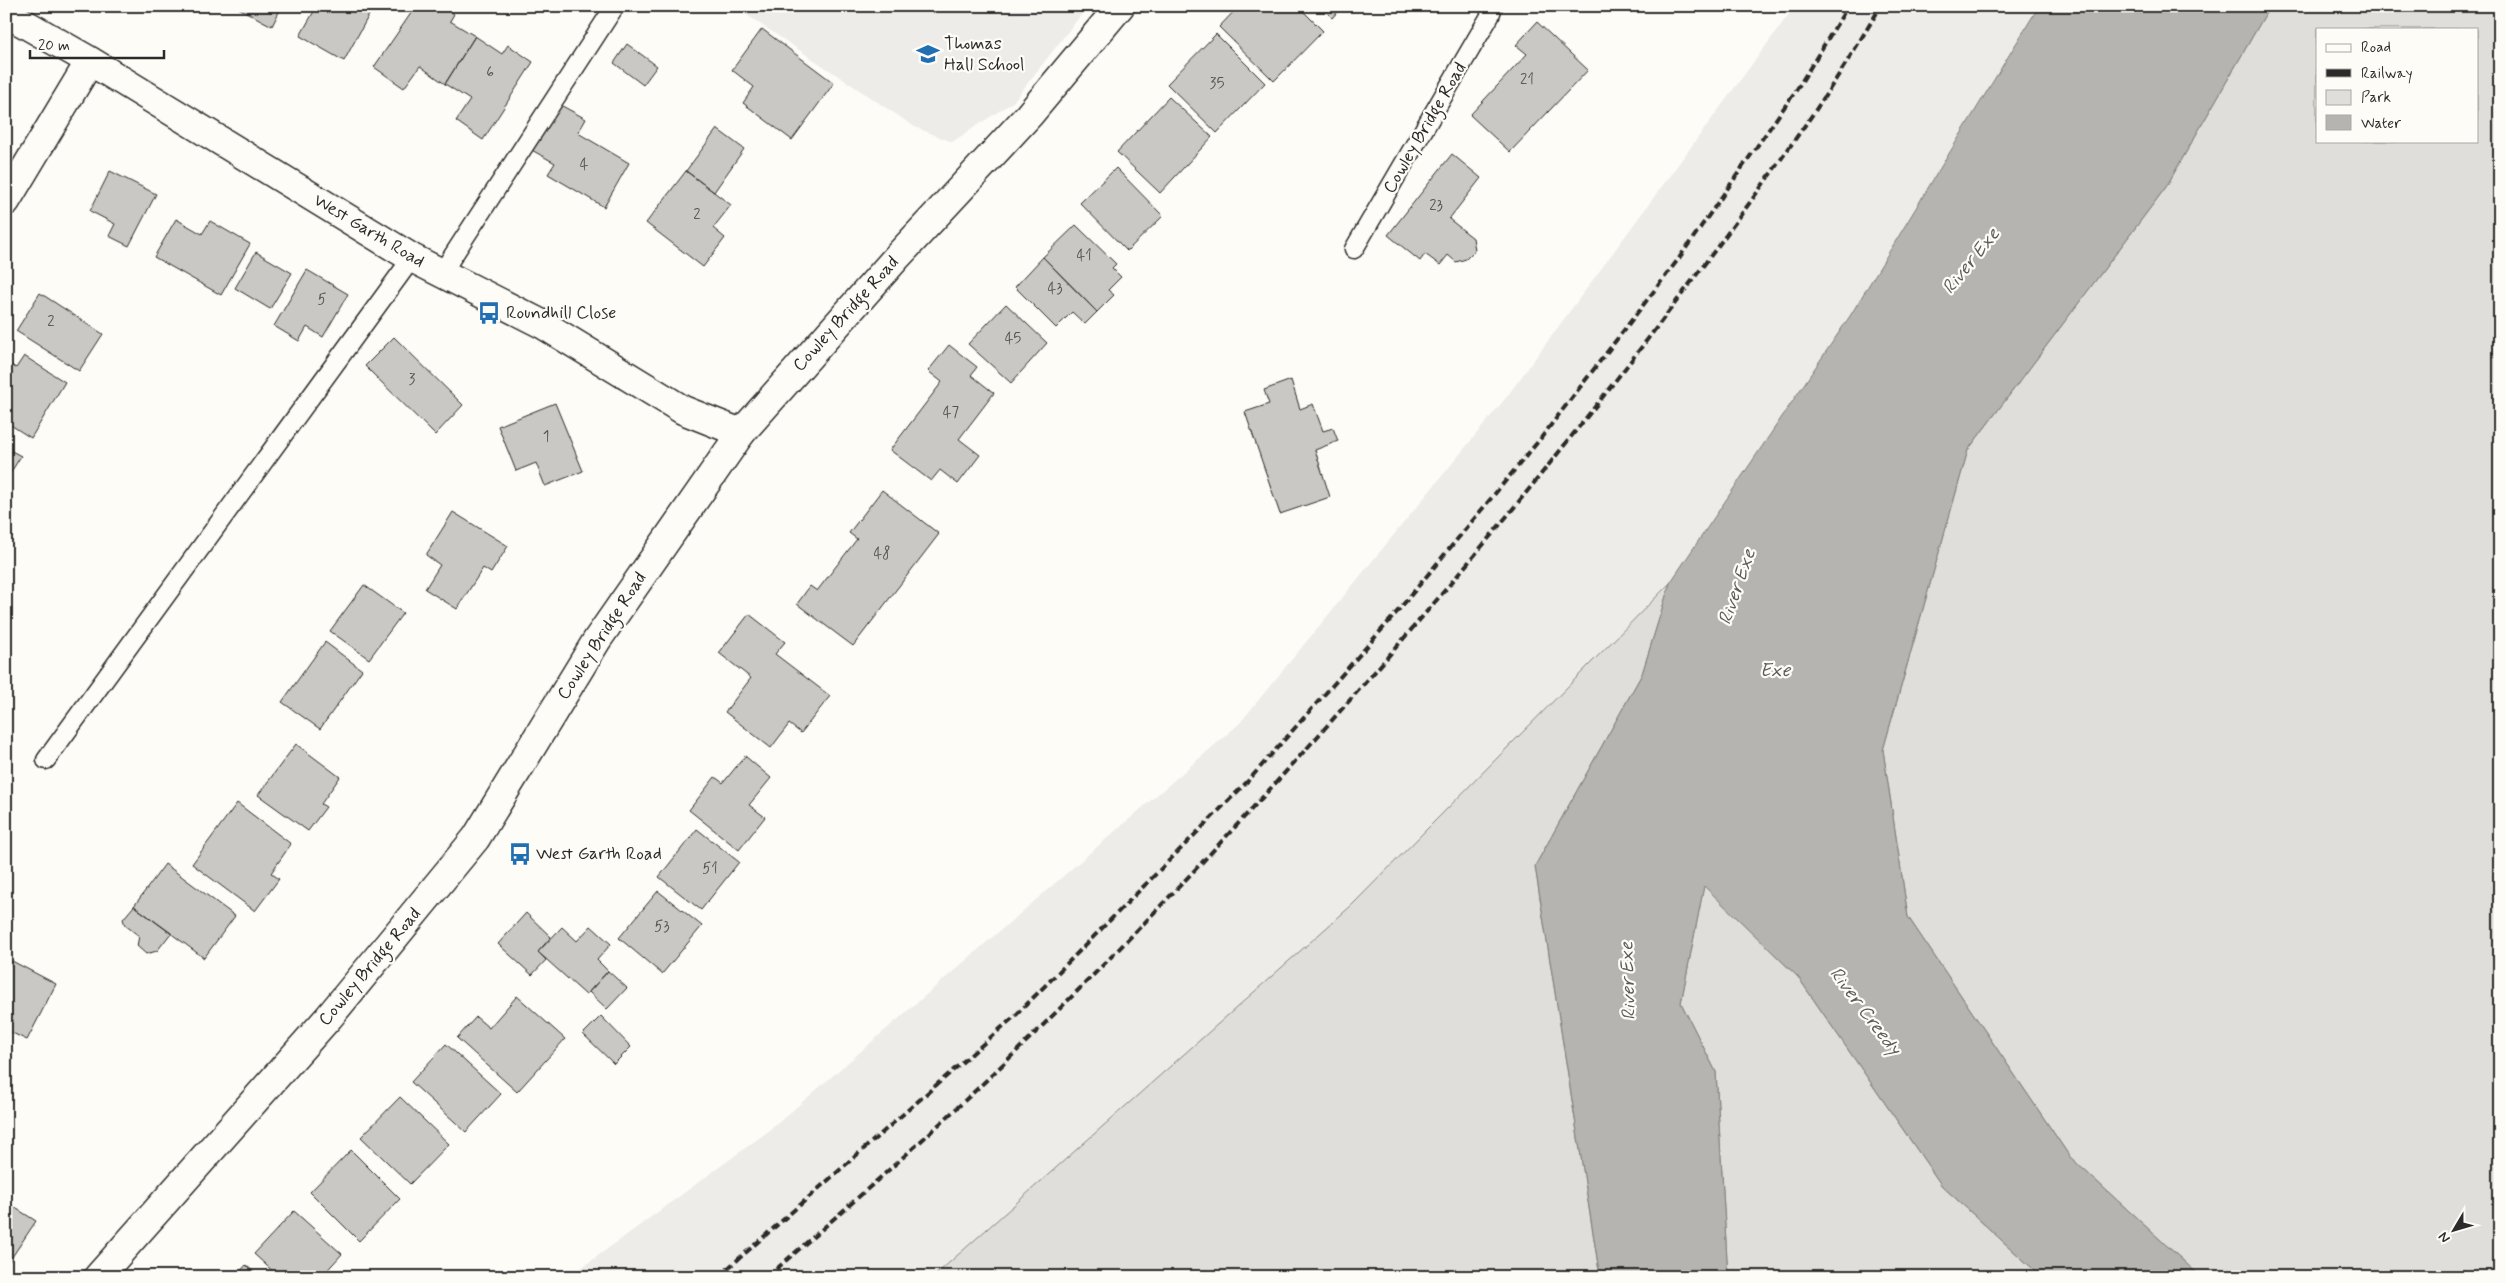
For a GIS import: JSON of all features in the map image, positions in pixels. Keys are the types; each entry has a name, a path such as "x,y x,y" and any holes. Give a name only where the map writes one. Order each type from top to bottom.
{"main road":[{"name":"Cowley Bridge Road","path":"98,1277 329,1017 476,838 597,640 742,433 897,257 1029,115 1120,6"},
{"name":"West Garth Road","path":"6,13 90,61 412,258 544,325 683,410 742,433"},
{"path":"6,201 90,61"}],"lane":[{"path":"441,274 615,6"},
{"name":"Cowley Bridge Road","path":"1354,250 1490,16 1493,6"},
{"path":"46,760 412,258"}],"shaded area":[{"name":"Thomas Hall School","path":"733,6 1088,6 1013,102 952,142 915,127"},
{"path":"1795,6 2039,6 1850,316 1670,583 1352,905 933,1277 569,1277 770,1130 1239,724 1505,399"}],"green space":[{"path":"2270,6 2500,6 2500,1277 2201,1277 2070,1157 1908,917 1883,750 1968,450 2166,187"},
{"path":"1670,583 1642,674 1535,866 1600,1277 933,1277 1352,905"},
{"path":"1704,885 1798,977 1942,1186 2042,1277 1728,1277 1716,1072 1681,1003"}],"water":[{"name":"Exe","path":"2039,6 2270,6 2166,187 1968,450 1883,750 1908,917 2070,1157 2201,1277 2042,1277 1942,1186 1798,977 1704,886 1681,1003 1716,1072 1728,1277 1600,1277 1535,866 1642,674 1670,583 1850,316"}],"building":[{"path":"235,6 282,6 272,26"},
{"path":"317,6 358,6 370,13 344,61 300,36"},
{"path":"358,6 374,6 370,13"},
{"path":"416,6 443,6 454,14 450,21 475,36 445,84 420,66 404,88 374,67"},
{"path":"1239,6 1298,6 1323,31 1274,81 1219,27"},
{"path":"1320,6 1343,6 1332,18"},
{"path":"1537,22 1588,70 1510,152 1470,115 1527,54 1516,45"},
{"path":"762,29 834,83 792,140 743,103 754,87 732,70"},
{"path":"1216,34 1265,83 1217,133 1167,84"},
{"path":"475,36 502,54 508,45 533,62 483,140 456,121 470,100 445,84"},
{"path":"627,44 657,66 643,85 614,63"},
{"path":"1169,97 1212,137 1160,193 1117,152"},
{"path":"555,102 586,119 578,133 629,163 604,207 548,174 555,163 528,148"},
{"path":"717,129 744,149 714,192 686,171"},
{"path":"1452,154 1481,178 1449,219 1473,238 1475,250 1466,259 1456,262 1448,255 1440,265 1425,254 1420,261 1388,235"},
{"path":"1116,168 1163,216 1127,251 1080,203"},
{"path":"110,171 156,194 129,246 109,236 115,224 90,211"},
{"path":"686,171 731,205 713,228 725,238 703,267 646,223"},
{"path":"176,219 202,234 210,221 250,244 221,295 154,257"},
{"path":"1076,225 1116,264 1112,268 1121,277 1108,290 1114,295 1097,312 1043,257"},
{"path":"256,252 292,273 270,309 235,288"},
{"path":"1043,257 1097,312 1085,324 1072,312 1056,328 1015,287"},
{"path":"307,270 348,294 323,337 307,327 299,341 274,326"},
{"path":"40,293 103,334 79,371 16,331"},
{"path":"1006,304 1047,343 1011,383 968,344"},
{"path":"394,337 463,405 435,435 365,366"},
{"path":"949,345 977,367 971,375 994,393 959,439 980,455 958,484 940,470 931,481 890,450 942,382 928,371"},
{"path":"24,356 65,382 31,438 6,422 6,362 16,368"},
{"path":"1291,380 1300,409 1313,404 1323,431 1333,428 1338,441 1315,450 1330,497 1280,514 1245,412 1269,404 1264,390"},
{"path":"555,403 583,471 545,486 536,463 516,471 498,426"},
{"path":"6,448 21,456 6,480"},
{"path":"882,490 939,534 853,646 797,604 810,586 817,591 857,539 849,533"},
{"path":"453,512 508,546 491,573 483,568 457,609 425,589 440,565 426,555"},
{"path":"364,585 403,613 369,659 330,631"},
{"path":"749,614 785,642 775,654 830,696 801,733 789,724 771,748 725,712 751,678 719,653"},
{"path":"325,642 362,670 320,729 282,702"},
{"path":"296,744 340,777 321,804 326,807 308,831 258,795"},
{"path":"745,756 771,778 749,805 765,817 739,850 689,810 715,777 723,783"},
{"path":"237,803 291,844 271,873 279,879 255,911 192,864"},
{"path":"697,829 739,862 701,910 659,877"},
{"path":"165,864 235,916 204,958 134,906"},
{"path":"658,891 702,926 662,974 619,938"},
{"path":"134,906 171,933 157,951 146,954 137,946 139,936 125,925 123,919"},
{"path":"526,913 551,937 538,952 546,960 532,975 498,944"},
{"path":"591,926 611,944 597,960 608,971 586,995 538,952 562,927 577,941"},
{"path":"12,961 56,984 27,1040 6,1030 6,973"},
{"path":"608,971 627,988 607,1009 589,992"},
{"path":"517,996 565,1039 517,1092 457,1038 476,1017 489,1028"},
{"path":"601,1016 631,1047 614,1064 583,1034"},
{"path":"446,1044 501,1094 466,1132 411,1082"},
{"path":"400,1097 449,1144 410,1184 361,1137"},
{"path":"351,1150 400,1199 359,1241 310,1192"},
{"path":"6,1202 36,1221 6,1266"},
{"path":"294,1211 342,1254 321,1277 279,1277 254,1254"},
{"path":"246,1265 259,1277 235,1277"}],"railway":[{"path":"718,1277 1016,1015 1248,781 1392,618 1541,438 1677,261 1797,89 1848,6"},
{"path":"767,1277 935,1129 1093,975 1213,851 1386,659 1538,478 1692,280 1813,113 1881,6"}],"place":[{"name":"Thomas Hall School","path":"928,54"},
{"name":"Roundhill Close","path":"489,313"},
{"name":"West Garth Road","path":"520,854"}],"water label":[{"name":"River Exe","path":"1971,261"},
{"name":"River Exe","path":"1737,587"},
{"name":"River Exe","path":"1628,981"},
{"name":"River Creedy","path":"1865,1011"}]}
